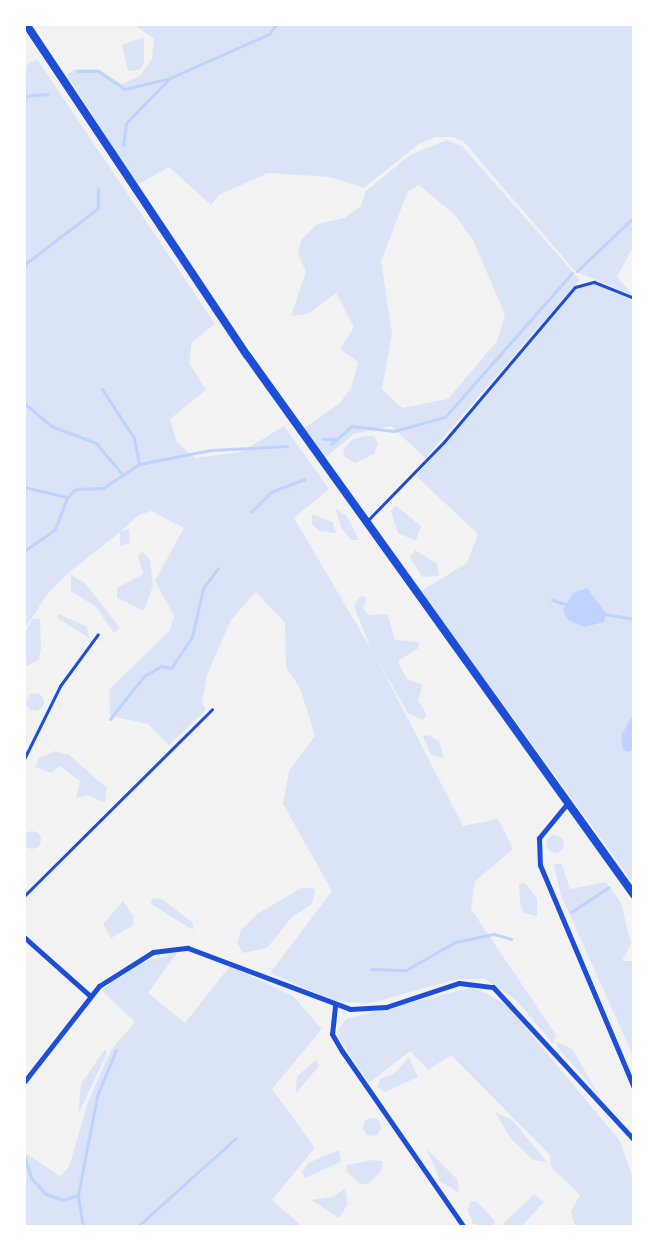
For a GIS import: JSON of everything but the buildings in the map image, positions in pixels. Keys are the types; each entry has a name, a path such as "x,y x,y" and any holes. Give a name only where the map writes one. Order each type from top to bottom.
{"main road":[{"path":"26,24 364,523 634,895"}],"street":[{"path":"566,805 539,838 540,865 634,1088"},
{"path":"24,937 89,995"},
{"path":"24,1082 89,995 142,957 188,948 219,956 335,1006 386,1007 459,983 493,987 634,1140"},
{"path":"335,1006 332,1034 464,1227"}],"lane":[{"path":"364,523 443,443 575,287 594,282 634,298"},
{"path":"24,759 60,686 98,634"},
{"path":"24,896 212,709"}],"shaded area":[{"path":"108,24 634,24 634,245 617,277 634,296 575,271 464,142 453,137 435,137 419,144 364,188 330,177 268,173 219,195 211,205 169,167 137,185 67,75 75,69 98,69 122,84 141,75 152,58 154,39 136,26"},
{"path":"144,37 144,63 140,70 128,71 122,45"},
{"path":"37,59 215,324 192,342 189,363 206,390 170,419 177,442 195,458 241,452 284,426 329,489 294,518 371,649 354,606 360,596 367,598 363,608 368,615 387,614 395,640 418,642 419,648 398,661 407,679 423,685 418,700 427,715 423,720 408,713 378,661 463,826 498,819 513,849 475,881 471,909 556,1035 553,1044 516,1000 485,979 458,979 366,1004 335,1001 270,973 332,891 283,804 289,771 315,736 300,688 286,667 285,623 256,592 231,620 207,675 202,702 206,710 169,745 148,724 110,716 109,690 170,630 174,616 155,581 184,528 151,511 139,515 121,531 129,529 130,543 120,546 120,532 72,570 48,593 24,630 24,67"},
{"path":"446,140 462,146 580,280 425,458 391,426 354,434 325,458 304,428 340,403 351,388 358,362 340,349 354,327 336,293 308,314 291,316 306,271 298,255 301,240 317,224 344,218 361,206 366,191 410,155","holes":["419,185 455,215 474,242 505,315 497,341 448,399 402,408 382,389 392,334 381,261 408,191"]},
{"path":"593,283 634,300 634,884 421,591 467,563 478,534 416,476 576,288"},
{"path":"374,436 378,443 374,454 355,463 345,457 343,450 352,440"},
{"path":"395,505 421,526 416,541 398,533 391,512"},
{"path":"335,508 347,516 359,540 351,540 342,529"},
{"path":"312,514 333,522 336,533 319,531 312,524"},
{"path":"415,550 437,564 439,576 422,577 410,557"},
{"path":"142,551 150,560 153,586 144,611 117,598 117,588 143,574 138,556"},
{"path":"71,575 85,583 120,628 114,633 96,607 71,591"},
{"path":"59,614 87,627 89,638 57,618"},
{"path":"33,618 40,619 41,648 39,660 26,666 24,634"},
{"path":"35,693 44,702 35,711 26,702"},
{"path":"428,735 439,741 444,758 431,755 423,736"},
{"path":"55,751 69,755 107,788 105,803 88,795 76,798 80,781 60,766 51,773 35,767 39,758"},
{"path":"28,831 36,831 41,840 39,847 28,849 23,844 23,836"},
{"path":"555,835 564,844 555,853 546,844"},
{"path":"554,864 562,864 570,889 606,882 621,903 631,944 622,961 634,961 634,1058 560,893"},
{"path":"525,883 537,899 537,916 524,913 520,903 519,884"},
{"path":"303,887 315,889 312,904 292,917 267,948 243,953 237,943 241,930 257,914"},
{"path":"152,898 162,899 193,923 193,930 151,904"},
{"path":"123,901 134,917 132,926 111,938 103,924"},
{"path":"177,953 148,993 185,1023 230,966 293,996 322,1029 272,1089 315,1148 272,1200 303,1227 24,1227 24,1152 60,1176 69,1167 88,1102 111,1050 135,1022 101,990 143,962"},
{"path":"473,987 506,1004 620,1141 634,1181 634,1227 575,1227 571,1211 580,1195 551,1167 550,1155 451,1055 428,1070 410,1051 369,1083 339,1038 338,1030 346,1019"},
{"path":"557,1042 572,1049 599,1095 558,1048"},
{"path":"105,1049 107,1053 78,1115 81,1084"},
{"path":"409,1057 418,1077 385,1092 377,1087 380,1079 394,1074"},
{"path":"316,1060 319,1066 296,1093 297,1076"},
{"path":"495,1112 512,1120 547,1162 533,1160 511,1139"},
{"path":"368,1118 376,1118 381,1127 379,1134 368,1136 363,1131 363,1123"},
{"path":"427,1149 458,1180 459,1193 440,1181"},
{"path":"339,1150 341,1162 305,1178 302,1172 308,1163"},
{"path":"382,1161 382,1170 368,1184 360,1184 347,1172 347,1165"},
{"path":"345,1188 348,1204 339,1218 311,1200 334,1197"},
{"path":"534,1194 544,1202 521,1227 500,1227"},
{"path":"476,1201 495,1221 493,1227 473,1224 468,1211 470,1202"}],"water":[{"path":"587,588 606,613 604,622 584,627 568,620 563,610 573,593"},
{"path":"634,712 634,748 630,752 623,750 621,736"}],"waterway":[{"path":"77,71 98,71 125,89 170,78 269,34 276,24"},
{"path":"123,145 126,123 169,79"},
{"path":"24,96 48,94"},
{"path":"24,265 98,208 98,189"},
{"path":"577,271 634,217"},
{"path":"331,444 352,426 394,431 445,417 572,273"},
{"path":"102,389 134,438 139,464"},
{"path":"24,403 51,426 96,443 120,472"},
{"path":"323,439 335,439"},
{"path":"24,551 55,529 67,497 76,489 103,488 139,464 211,450 287,446"},
{"path":"251,512 271,492 305,479"},
{"path":"24,487 67,497"},
{"path":"110,719 144,676 161,666 171,668 192,637 203,588 218,568"},
{"path":"552,600 567,605"},
{"path":"605,614 634,619"},
{"path":"571,912 609,887"},
{"path":"371,969 406,970 455,942 494,934 511,939"},
{"path":"83,1227 78,1195 97,1096 116,1050"},
{"path":"137,1227 236,1138"},
{"path":"24,1155 31,1178 46,1194 63,1200 78,1195"}]}
